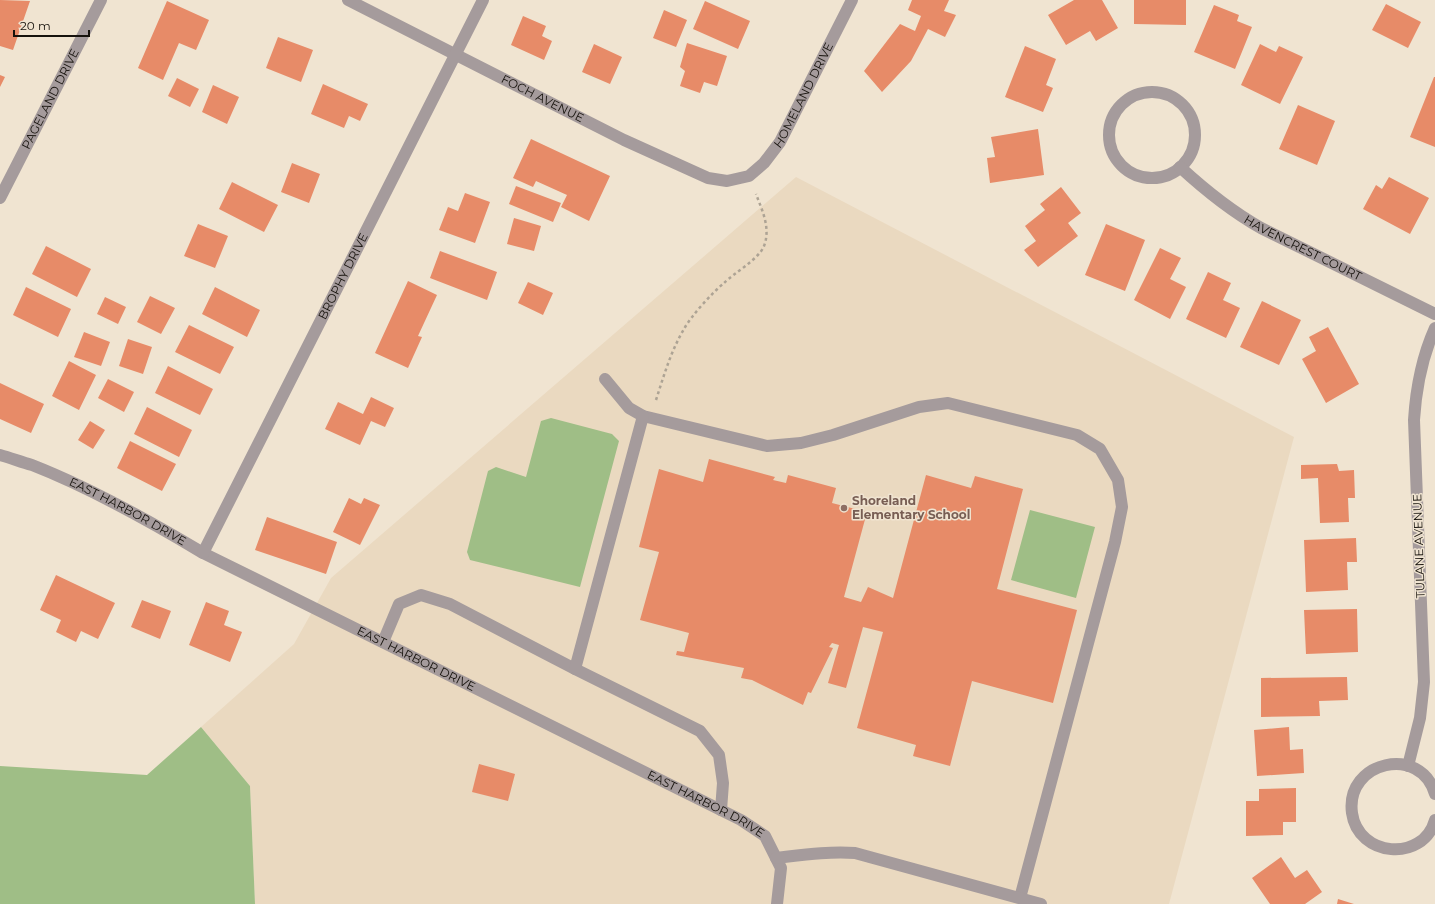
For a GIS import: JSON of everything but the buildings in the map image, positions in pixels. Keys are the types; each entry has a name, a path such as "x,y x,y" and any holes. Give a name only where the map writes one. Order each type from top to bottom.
{"street":[{"name":"PAGELAND DRIVE","path":"0,198 101,0"},
{"name":"FOCH AVENUE","path":"348,0 624,140 708,178 727,181 745,178"},
{"name":"BROPHY DRIVE","path":"202,553 483,0"},
{"name":"HOMELAND DRIVE","path":"745,178 764,163 780,142 852,0"},
{"path":"1147,92 1158,92 1179,102 1187,111 1193,124 1194,140 1191,152 1180,167 1164,176 1150,178 1137,176 1125,169 1117,161 1109,140 1109,129 1112,118 1117,109 1125,101 1136,95 1147,92"},
{"name":"HAVENCREST COURT","path":"1180,167 1227,207 1243,218 1435,314"},
{"name":"TULANE AVENUE","path":"1408,766 1420,718 1424,682 1414,420 1415,401 1426,350 1435,328"},
{"path":"605,379 629,408 647,417 767,446 801,443 833,435 919,408 948,403 1077,435 1100,449 1118,480 1122,507 1113,550 1020,898"},
{"path":"575,669 647,417"},
{"name":"EAST HARBOR DRIVE","path":"0,455 32,466 90,491 172,534 202,553 741,820 765,836 781,868 778,904"},
{"path":"383,642 399,604 421,595 450,604 575,669 700,731 719,755 723,783 721,810"},
{"path":"1435,794 1429,782 1422,774 1408,766 1401,764 1378,766 1360,780 1354,790 1351,812 1354,823 1367,841 1380,847 1393,850 1407,848 1419,842 1427,834 1435,820"},
{"path":"776,858 821,853 855,853 1041,904"}],"path":[{"path":"647,417 670,357 684,327 724,283 753,259 764,247 767,230 764,215 745,178"}],"shaded area":[{"name":"Shoreland Elementary School","path":"796,177 1294,437 1169,904 255,904 250,786 201,727 294,644 331,578"}],"green space":[{"path":"551,418 612,434 619,441 580,587 470,560 467,552 488,471 496,467 526,477 541,421"},
{"path":"1030,510 1095,527 1076,598 1011,580"},
{"path":"201,727 250,786 255,904 0,904 0,766 147,775"}],"place":[{"name":"Shoreland Elementary School","path":"844,508"}]}
